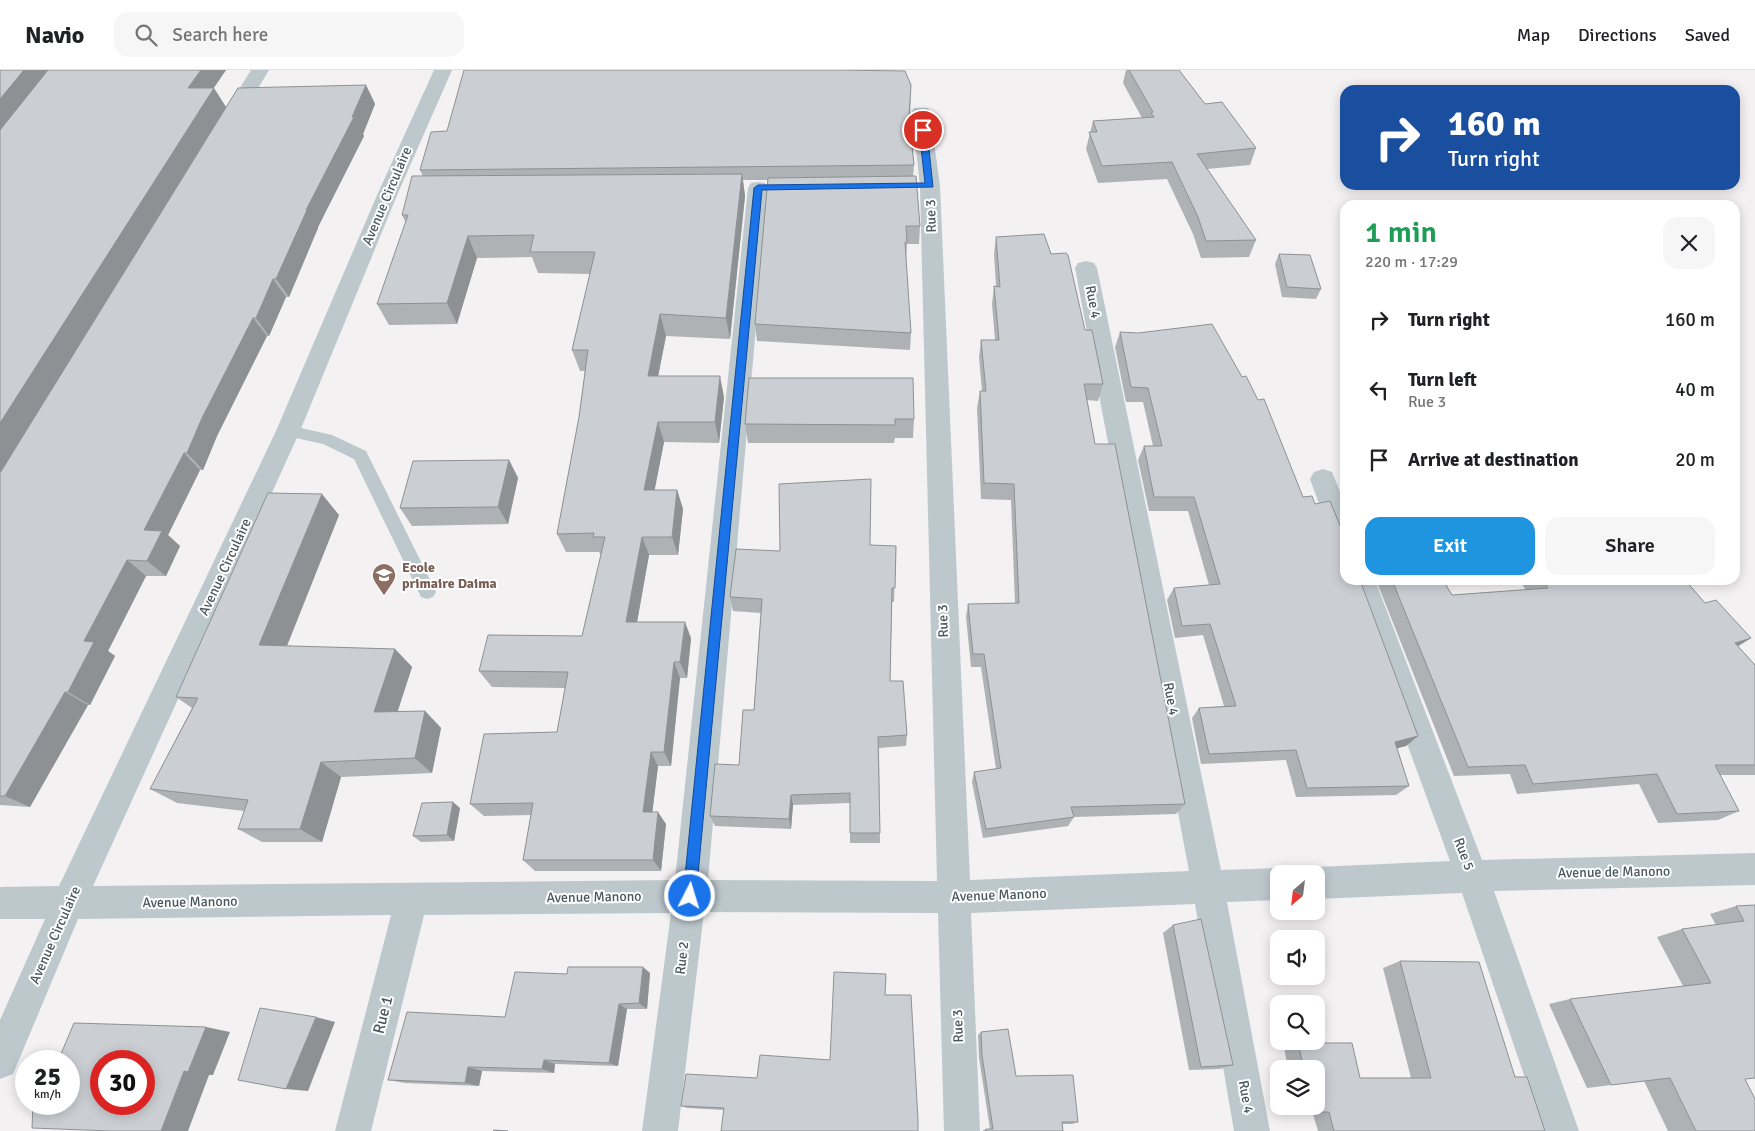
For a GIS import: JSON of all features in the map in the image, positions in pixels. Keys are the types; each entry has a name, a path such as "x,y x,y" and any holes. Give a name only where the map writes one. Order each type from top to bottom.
{"street":[{"path":"220,136 260,70"},
{"name":"Avenue Circulaire","path":"0,1061 68,904 397,192 443,70"},
{"name":"Rue 3","path":"921,112 920,186 962,1131"},
{"name":"Rue 2","path":"660,1131 690,896 758,188"},
{"name":"Rue 4","path":"1086,268 1208,887 1252,1131"},
{"path":"1323,480 1340,526"},
{"name":"Rue 5","path":"1363,585 1472,876 1561,1131"},
{"name":"Avenue de Manono","path":"1472,876 1755,869"},
{"path":"1325,883 1472,876"},
{"name":"Avenue Manono","path":"0,903 68,904 690,896 952,897 1270,884"},
{"name":"Rue 1","path":"353,1131 412,900"}],"lane":[{"path":"288,431 326,439 360,455 427,592"}],"building":[{"path":"0,70 24,70 0,99"},
{"path":"48,70 201,70 188,88 214,88 0,423 0,130"},
{"path":"464,70 905,71 911,85 909,117 914,165 420,170 431,132 447,131"},
{"path":"1129,70 1179,70 1205,104 1222,102 1256,148 1197,154 1256,240 1206,241 1198,217 1172,162 1102,166 1089,132 1097,132 1093,121 1154,117"},
{"path":"366,85 352,117 354,117 306,210 276,279 273,279 256,318 253,318 202,418 187,453 184,453 144,530 162,531 147,561 127,560 84,641 94,642 68,692 65,692 5,796 0,796 0,473 238,88"},
{"path":"742,174 726,318 660,314 648,376 720,376 715,422 658,422 644,490 677,490 672,537 642,537 626,622 685,622 680,662 674,662 664,752 651,752 643,812 658,812 653,860 523,860 533,803 470,804 484,734 557,732 568,672 479,671 488,635 582,636 605,537 593,537 594,533 557,534 579,417 588,350 572,350 595,252 530,252 534,235 468,236 447,303 377,304 408,215 402,215 412,176"},
{"path":"916,176 920,226 906,226 907,242 905,242 911,333 755,324 768,178"},
{"path":"1044,234 1051,254 1066,253 1068,255 1085,330 1092,330 1103,384 1084,384 1095,444 1115,444 1185,804 1071,807 1074,817 986,829 974,772 1001,768 984,654 973,654 968,604 1019,603 1014,484 984,483 980,391 986,391 981,340 999,340 994,286 1000,287 996,237"},
{"path":"1279,254 1310,255 1321,289 1287,287"},
{"path":"1212,324 1242,377 1246,376 1258,400 1264,399 1303,497 1312,496 1315,504 1330,501 1340,525 1340,585 1362,585 1418,736 1395,742 1409,786 1307,788 1296,750 1209,754 1199,708 1236,706 1210,624 1182,626 1174,588 1220,584 1194,497 1154,497 1144,446 1162,446 1148,388 1131,387 1120,332 1138,333"},
{"path":"749,378 913,378 914,419 895,419 895,425 745,424"},
{"path":"509,460 498,507 400,508 413,461"},
{"path":"871,479 870,545 896,546 895,588 892,588 890,681 903,681 907,735 878,737 880,833 850,833 850,793 791,795 789,819 710,816 715,764 739,765 743,710 754,710 762,599 730,597 736,549 780,551 779,484"},
{"path":"268,493 322,494 259,645 395,649 374,712 425,711 415,758 321,762 300,829 238,829 248,800 150,789 198,698 176,697"},
{"path":"1394,585 1446,585 1452,595 1548,588 1546,585 1689,585 1705,603 1716,600 1751,638 1735,643 1755,665 1755,765 1715,765 1739,811 1677,814 1657,774 1533,784 1525,765 1468,767"},
{"path":"453,802 447,835 413,836 422,803"},
{"path":"1755,905 1755,1078 1745,1079 1755,1099 1755,1131 1696,1131 1670,1078 1611,1085 1570,999 1711,983 1682,929 1744,921 1736,906"},
{"path":"1201,919 1233,1065 1201,1067 1173,925"},
{"path":"1400,961 1479,962 1515,1077 1527,1077 1545,1131 1334,1131 1329,1112 1325,1112 1325,1060 1302,1060 1300,1050 1325,1050 1325,1043 1352,1043 1360,1078 1431,1078"},
{"path":"568,967 643,967 639,1003 619,1004 609,1063 544,1060 542,1069 468,1067 465,1083 388,1080 407,1012 505,1017 515,972 567,974"},
{"path":"834,972 886,974 885,995 911,995 918,1131 721,1131 724,1108 681,1106 686,1074 757,1078 760,1055 830,1060"},
{"path":"260,1008 316,1017 286,1089 238,1080"},
{"path":"74,1023 206,1027 188,1072 184,1071 161,1131 32,1128 33,1115 80,1115 80,1050 63,1050"},
{"path":"1008,1029 1016,1076 1073,1075 1078,1122 1062,1122 1063,1131 986,1131 986,1129 993,1129 982,1055 981,1032"}],"place":[{"name":"Ecole primaire Daima","path":"384,596"}],"route":[{"path":"690,896 758,188 930,186 923,130"}]}
